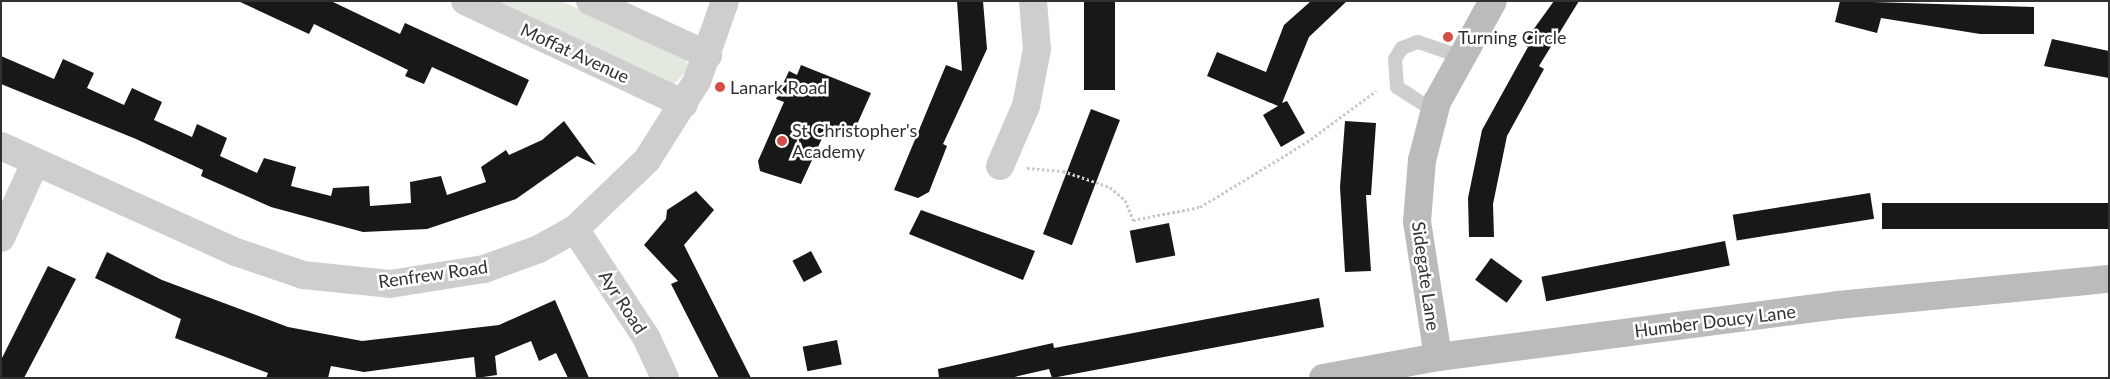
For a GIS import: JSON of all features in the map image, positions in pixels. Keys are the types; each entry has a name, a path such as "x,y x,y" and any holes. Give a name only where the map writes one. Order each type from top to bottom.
{"street":[{"name":"Moffat Avenue","path":"465,1 684,104"},
{"path":"590,1 708,55"},
{"name":"Renfrew Road","path":"1,146 35,163 236,252 302,275 350,283 390,284 484,269 539,250 575,229 647,160 684,104 708,55 725,1"},
{"path":"1000,166 1026,106 1037,49 1033,1"},
{"name":"Sidegate Lane","path":"1438,357 1417,222 1422,160 1434,111 1459,56 1492,1"},
{"path":"1,238 35,163"},
{"name":"Ayr Road","path":"575,229 646,337 664,378"},
{"name":"Humber Doucy Lane","path":"1330,377 1438,357 1838,305 2109,279"}],"lane":[{"path":"1434,111 1397,88 1395,59 1402,48 1418,42 1459,56"}],"path":[{"path":"1000,166 1063,171 1110,187 1125,200 1134,220 1200,207 1307,142 1376,91"}],"shaded area":[{"path":"491,1 561,1 684,57 690,68 673,85"}],"building":[{"path":"238,1 331,1 400,34 405,23 529,80 517,106 432,67 424,84 405,76 408,70 314,24 309,34"},
{"path":"957,1 983,1 987,49 943,144 947,146 929,192 918,198 894,190 946,65 962,71"},
{"path":"1084,1 1115,1 1115,90 1084,90"},
{"path":"1311,1 1347,1 1309,37 1282,103 1287,101 1305,133 1281,147 1263,115 1278,106 1207,76 1217,52 1266,72 1284,25"},
{"path":"1554,1 1579,1 1539,66 1544,69 1507,136 1493,204 1494,237 1469,237 1468,198 1482,130 1528,47 1523,44"},
{"path":"1840,1 2034,7 2034,34 1980,34 1881,18 1877,33 1835,22"},
{"path":"2052,39 2109,51 2109,78 2044,66"},
{"path":"1,56 54,79 63,59 94,73 87,88 124,105 132,88 162,102 154,120 192,137 197,124 227,138 220,156 257,173 264,158 296,167 291,186 331,196 333,188 369,186 370,206 411,203 410,182 441,176 447,195 486,182 481,167 506,150 509,155 542,140 564,121 596,165 577,156 516,199 427,229 363,232 271,207 201,176 203,170 136,139 1,84"},
{"path":"801,65 871,93 855,129 843,124 836,139 824,134 801,184 760,171 758,161 784,102 776,99 789,71 797,75"},
{"path":"1091,109 1120,120 1072,245 1043,234"},
{"path":"1345,121 1376,123 1371,195 1366,195 1371,271 1345,272 1340,187"},
{"path":"696,191 714,210 684,245 751,378 719,378 671,284 678,281 644,245 666,219 667,210"},
{"path":"1870,193 1874,219 1737,240 1733,215"},
{"path":"1882,203 2109,203 2109,229 1882,229"},
{"path":"921,210 1035,251 1023,280 909,234"},
{"path":"1169,223 1175,255 1136,263 1130,231"},
{"path":"1725,241 1730,266 1546,301 1541,277"},
{"path":"811,251 822,272 804,282 792,261"},
{"path":"107,252 162,280 288,327 362,341 499,325 555,300 589,378 568,378 556,353 539,361 531,341 495,356 497,375 476,378 474,357 364,372 331,366 328,378 266,378 268,373 175,338 181,319 95,278"},
{"path":"1491,258 1523,281 1507,303 1475,280"},
{"path":"48,266 76,279 24,378 1,378 1,360"},
{"path":"1319,298 1324,327 1052,378 1049,369 1010,378 939,378 938,369 1053,343 1054,348"},
{"path":"837,340 842,365 807,371 803,347"}],"place":[{"name":"Turning Circle","path":"1448,37"},
{"name":"Lanark Road","path":"720,87"},
{"name":"St Christopher's Academy","path":"782,141"}]}
